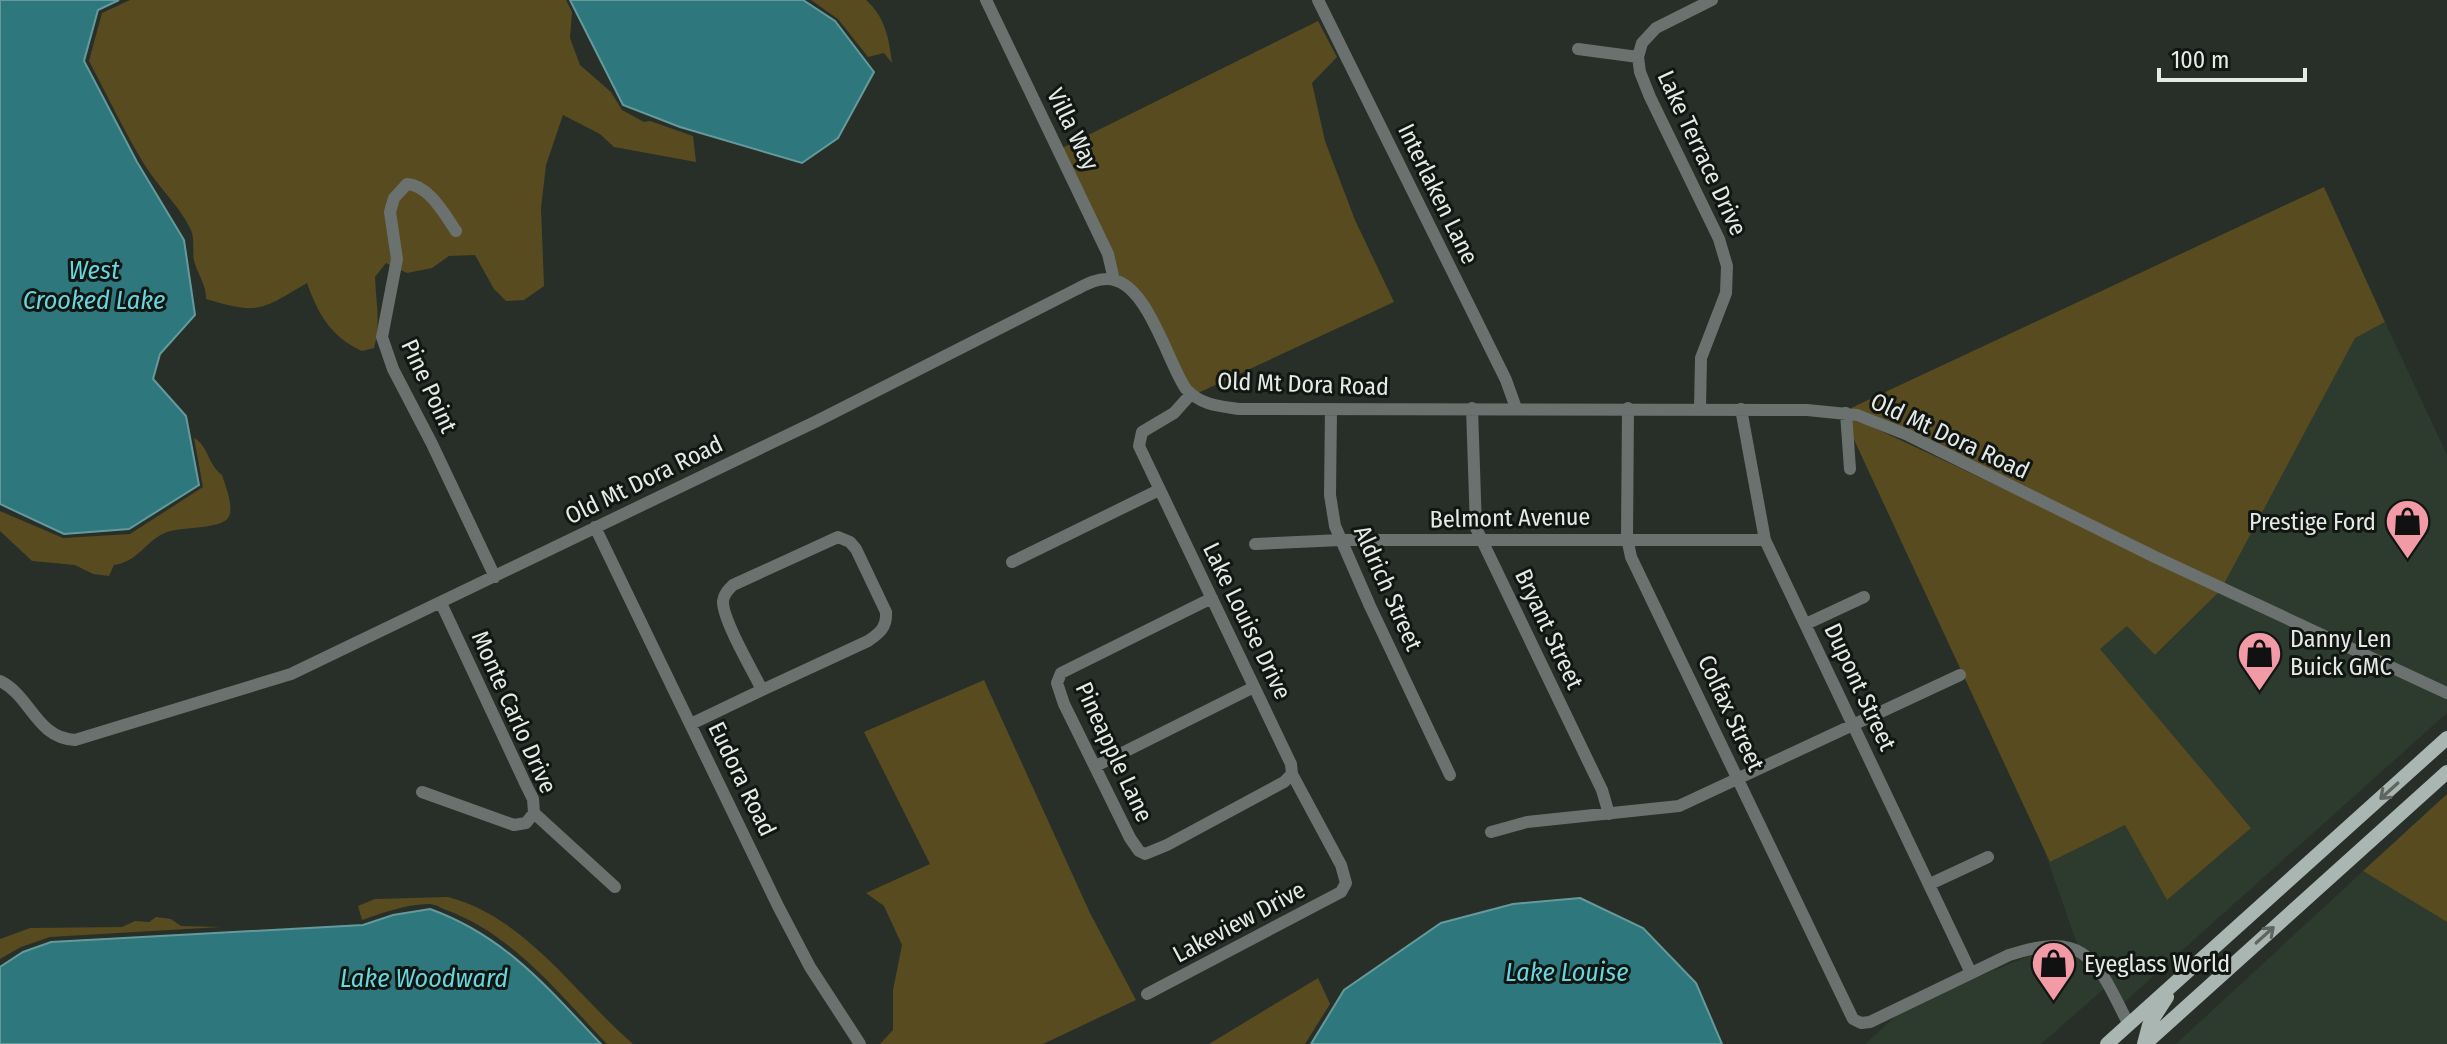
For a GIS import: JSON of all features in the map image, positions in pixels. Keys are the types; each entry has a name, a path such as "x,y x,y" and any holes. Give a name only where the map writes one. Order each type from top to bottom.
{"main road":[{"path":"2107,1044 2447,738"},
{"path":"2144,1044 2447,772"},
{"path":"2144,1044 2149,1025 2175,983"},
{"path":"2125,1044 2129,1025"}],"street":[{"name":"Villa Way","path":"986,0 1108,254 1114,280"},
{"name":"Interlaken Lane","path":"1318,0 1506,380 1516,408"},
{"name":"Lake Terrace Drive","path":"1700,408 1701,358 1726,293 1727,266 1719,239 1650,97 1638,57 1642,43 1656,28 1712,0"},
{"path":"1578,49 1638,57"},
{"name":"Pine Point","path":"456,231 444,212 417,185 407,184 394,198 390,212 397,259 382,337 393,369 495,577"},
{"name":"Old Mt Dora Road","path":"0,681 15,691 50,732 65,739 85,738 291,674 854,402 1077,289 1094,281 1114,280 1124,284 1139,298 1180,381 1191,394 1206,403 1239,409 1700,408 1846,413 1908,435 2155,557 2447,693"},
{"name":"Lake Louise Drive","path":"1191,394 1174,413 1140,436 1142,454 1291,764 1292,774 1341,865 1346,883"},
{"name":"Bryant Street","path":"1472,408 1476,528 1602,790 1609,814"},
{"name":"Colfax Street","path":"1628,408 1627,538 1637,571 1847,1010 1856,1021 1870,1022 1971,973"},
{"name":"Aldrich Street","path":"1331,409 1332,513 1341,540 1450,775"},
{"name":"Dupont Street","path":"1741,409 1765,540 1971,973"},
{"path":"1846,413 1850,469"},
{"path":"1012,562 1159,490"},
{"name":"Eudora Road","path":"595,527 798,946 860,1044"},
{"path":"691,724 868,641 883,629 886,612 856,549 844,538 831,538 726,591 724,609 762,690"},
{"name":"Belmont Avenue","path":"1255,544 1341,540 1765,540"},
{"path":"1806,624 1864,597"},
{"name":"Pineapple Lane","path":"1212,598 1061,673 1057,683 1064,704 1130,838 1145,854 1284,782 1292,774"},
{"name":"Monte Carlo Drive","path":"422,792 514,825 526,823 534,813 533,799 441,603"},
{"path":"1491,832 1527,822 1679,806 1960,675"},
{"path":"1096,766 1254,687"},
{"path":"534,813 615,887"},
{"path":"1930,884 1988,857"},
{"name":"Lakeview Drive","path":"1147,994 1341,892 1346,883"},
{"path":"1971,973 2031,948 2052,945 2071,948 2083,953 2100,969 2129,1025"}],"shaded area":[{"path":"130,0 566,0 572,12 570,38 580,65 611,92 622,110 644,122 650,121 693,136 696,162 614,147 600,134 563,115 546,165 541,208 544,286 524,300 506,301 494,289 475,255 449,256 432,268 407,273 386,263 375,277 378,322 374,348 362,351 334,332 316,305 307,283 259,307 238,307 206,299 194,260 190,228 144,164 89,61 102,13"},
{"path":"811,0 866,0 885,28 892,63 884,53 868,57 838,19"},
{"path":"1318,21 1337,57 1312,83 1325,141 1355,220 1394,302 1198,393 1190,386 1143,295 1117,275 1054,152"},
{"path":"2324,187 2385,322 2355,338 2224,584 1851,408"},
{"path":"2385,322 2447,455 2447,687 2224,584 2355,337"},
{"path":"1844,418 1866,424 2219,592 2155,655 2127,626 2100,649 2251,828 2167,900 2125,825 2050,862"},
{"path":"194,438 222,475 230,508 224,522 167,532 129,560 114,565 109,576 93,574 75,565 32,561 0,531 0,511 63,538 130,534 203,487"},
{"path":"2219,592 2447,699 2447,713 2119,1007 2106,987 2041,1044 1865,1044 1908,1005 2051,947 2081,955 2043,847 2050,862 2125,825 2251,828 2099,649 2127,626 2156,655"},
{"path":"984,680 1090,913 1136,1000 1043,1044 880,1044 893,1030 893,990 902,945 884,906 866,893 930,864 864,732"},
{"path":"2447,794 2447,922 2363,871"},
{"path":"2363,871 2447,922 2447,1044 2176,1044"},
{"path":"448,897 502,921 526,939 633,1044 607,1044 553,986 514,950 470,921 429,904 403,907 362,920 358,906 375,899"},
{"path":"156,917 171,919 181,926 221,927 50,937 21,947 0,959 0,939 30,928 122,927 135,921 149,922"},
{"path":"1318,978 1330,1004 1305,1044 1209,1044"}],"water":[{"name":"West Crooked Lake","path":"0,0 119,0 98,10 84,61 137,162 184,240 195,315 160,354 153,379 186,416 199,485 129,529 64,534 0,504"},
{"path":"570,0 803,0 835,21 874,72 838,138 802,163 680,127 623,105"},
{"name":"Lake Louise","path":"1580,898 1643,928 1696,983 1722,1044 1311,1044 1344,990 1441,923 1513,904"},
{"name":"Lake Woodward","path":"430,909 457,920 503,949 543,984 601,1044 0,1044 0,967 23,952 51,942 363,925 393,915"}],"place":[{"name":"Prestige Ford","path":"2407,561"},
{"name":"Danny Len Buick GMC","path":"2259,692"},
{"name":"Eyeglass World","path":"2053,1003"}]}
